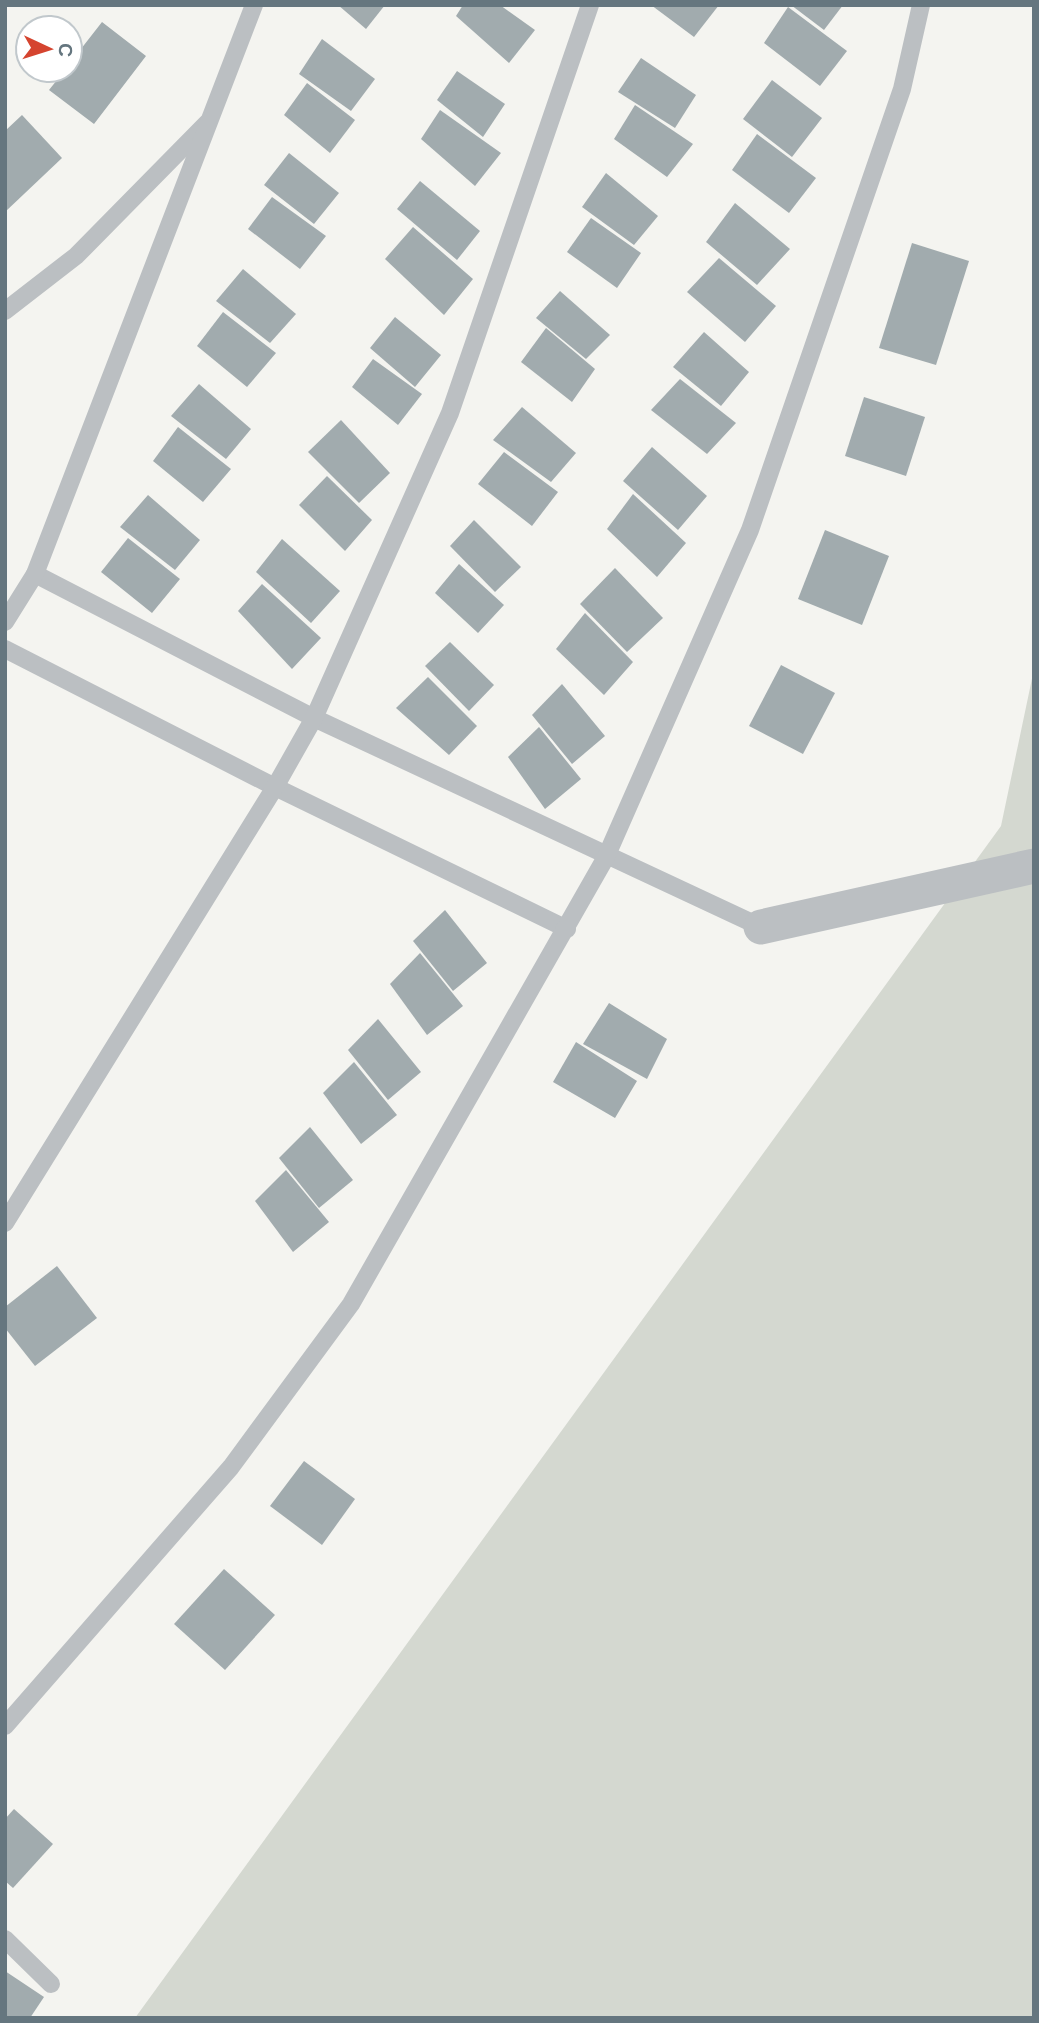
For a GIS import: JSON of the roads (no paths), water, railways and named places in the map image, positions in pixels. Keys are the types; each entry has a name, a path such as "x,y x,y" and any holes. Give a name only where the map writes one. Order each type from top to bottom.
{"street":[{"path":"761,927 1034,866"}],"lane":[{"path":"5,622 35,574 254,5"},
{"path":"5,1223 275,787 314,718 450,413 590,5"},
{"path":"5,1726 230,1467 351,1304 606,857 750,530 902,89 921,5"},
{"path":"5,311 76,256 213,117"},
{"path":"35,574 314,718 606,857 761,927"},
{"path":"5,649 275,787 567,929"},
{"path":"5,1938 51,1984"}]}
